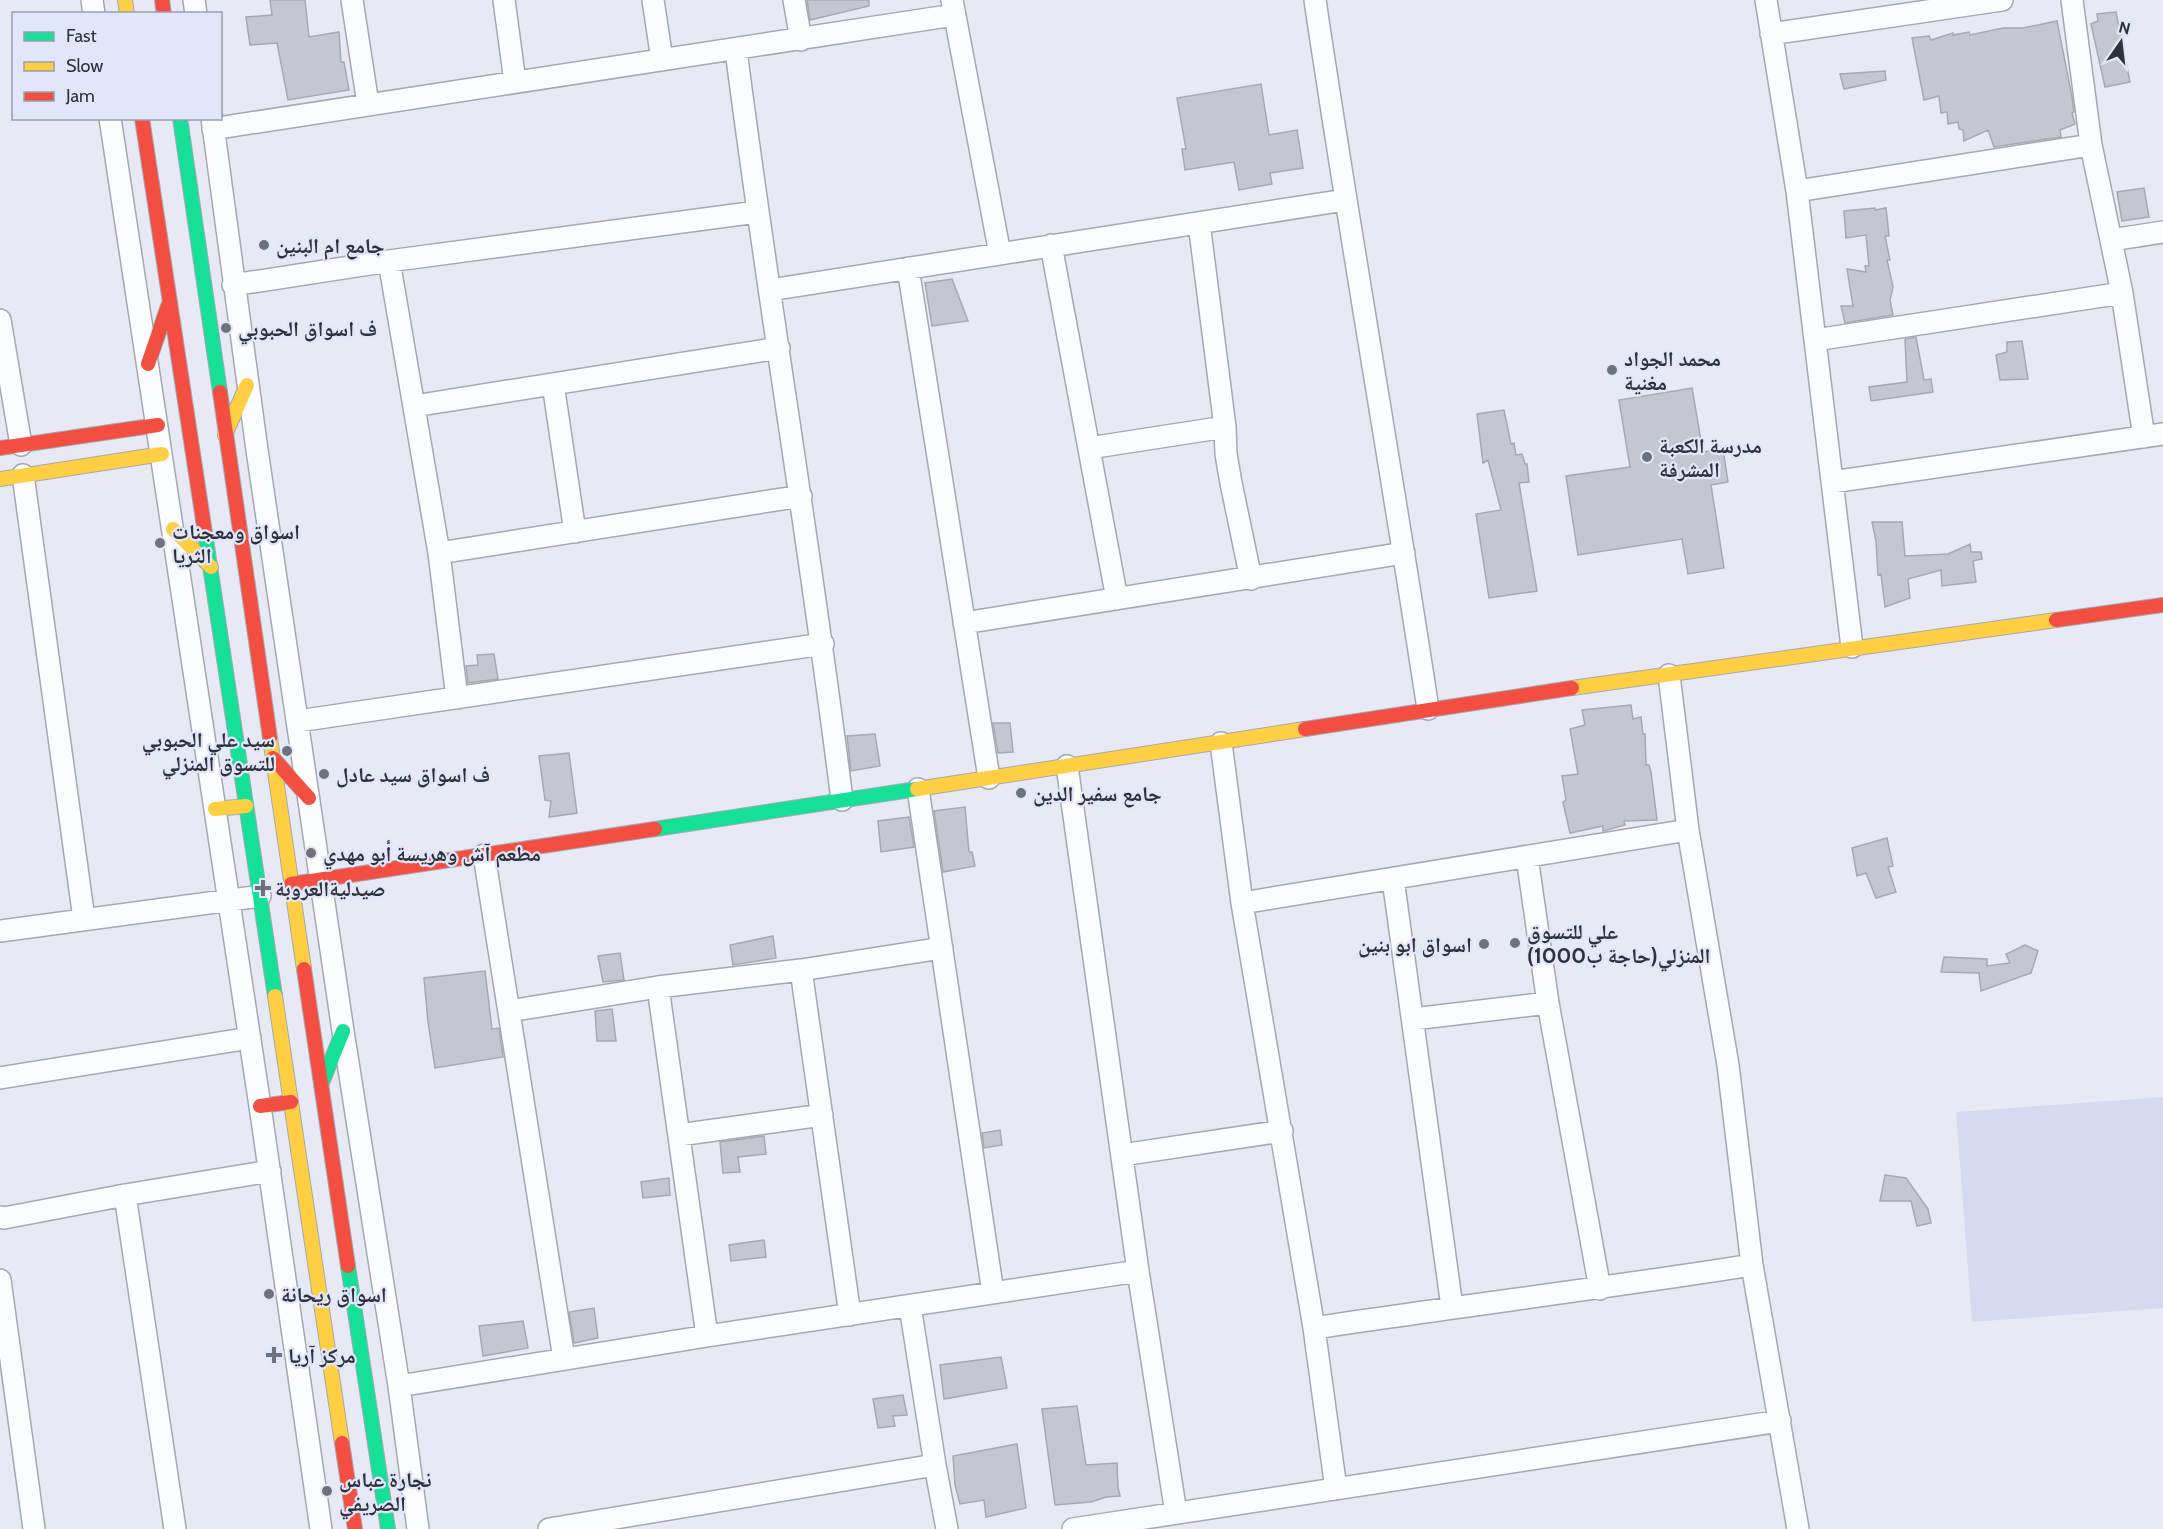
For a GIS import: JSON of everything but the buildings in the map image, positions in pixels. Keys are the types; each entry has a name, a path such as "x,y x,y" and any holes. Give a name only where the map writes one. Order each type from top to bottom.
{"main road":[{"path":"180,120 291,884 388,1529"},
{"path":"146,121 170,300 354,1523 371,1522 380,1518 385,1509"},
{"path":"148,364 170,300"},
{"path":"225,435 247,385"},
{"path":"10,447 158,425"},
{"path":"0,479 162,454"},
{"path":"173,529 211,567"},
{"path":"291,884 1221,743 1428,709 1852,647 2163,605"},
{"path":"273,758 309,798"},
{"path":"215,809 246,806"},
{"path":"321,1085 343,1031"},
{"path":"260,1106 291,1102"}],"street":[{"path":"352,0 368,104"},
{"path":"504,0 515,82"},
{"path":"653,0 662,60"},
{"path":"794,0 801,40"},
{"path":"1315,0 1345,200 1428,709"},
{"path":"1766,0 1797,191 1852,647"},
{"path":"1771,34 1944,4 2002,0"},
{"path":"1832,482 2154,435 2091,145 2072,0"},
{"path":"418,1529 399,1386 320,880 247,385 213,124 368,104 801,40 953,7 1000,254"},
{"path":"736,50 757,212 823,644 842,801"},
{"path":"110,120 250,1038 321,1529"},
{"path":"1797,191 2091,145"},
{"path":"770,290 1345,200"},
{"path":"233,285 389,261 757,212"},
{"path":"1199,223 1225,427 1226,454 1251,579"},
{"path":"2111,240 2163,232"},
{"path":"1051,245 1118,599"},
{"path":"389,261 439,553 457,698"},
{"path":"908,268 989,778"},
{"path":"1815,340 2122,293"},
{"path":"0,320 10,447"},
{"path":"414,406 779,348"},
{"path":"553,384 575,532"},
{"path":"1089,448 1225,427"},
{"path":"23,475 84,919"},
{"path":"439,553 801,496"},
{"path":"964,623 1404,553"},
{"path":"298,721 823,644"},
{"path":"1669,675 1688,830 1728,1065 1752,1265 1798,1529"},
{"path":"1221,743 1242,903 1314,1328 1336,1489"},
{"path":"1067,766 1138,1271 1176,1513"},
{"path":"918,789 993,1293"},
{"path":"1242,903 1688,830"},
{"path":"484,855 564,1359"},
{"path":"1527,857 1548,1003 1600,1289"},
{"path":"1393,879 1452,1307"},
{"path":"0,931 260,896"},
{"path":"509,1011 658,987 801,970 942,948"},
{"path":"801,970 850,1315"},
{"path":"658,987 707,1336"},
{"path":"1413,1019 1548,1003"},
{"path":"0,1078 250,1038"},
{"path":"679,1135 822,1115"},
{"path":"1122,1155 1282,1131"},
{"path":"0,1217 270,1172"},
{"path":"125,1196 175,1529"},
{"path":"1314,1328 1514,1298 1600,1289 1752,1265"},
{"path":"399,1386 707,1336 1138,1271"},
{"path":"0,1280 34,1529"},
{"path":"910,1306 947,1529"},
{"path":"1073,1529 1780,1421"},
{"path":"549,1529 589,1526 935,1465"}],"shaded area":[{"path":"2163,1097 2163,1308 1972,1322 1956,1112"}],"traffic: fast":[{"path":"180,120 220,392"},
{"path":"205,533 275,996"},
{"path":"655,829 917,789"},
{"path":"321,1085 343,1031"},
{"path":"348,1266 388,1529"}],"traffic: slow":[{"path":"125,0 127,12"},
{"path":"225,435 247,385"},
{"path":"0,479 162,454"},
{"path":"173,529 211,567"},
{"path":"1572,688 2056,620"},
{"path":"917,789 1305,729"},
{"path":"270,738 304,969"},
{"path":"215,809 246,806"},
{"path":"275,996 342,1443"}],"traffic: jam":[{"path":"162,0 164,12"},
{"path":"142,120 205,533"},
{"path":"148,364 168,306"},
{"path":"220,392 270,738"},
{"path":"0,448 158,425"},
{"path":"2056,620 2163,605"},
{"path":"1305,729 1572,688"},
{"path":"273,758 309,798"},
{"path":"291,884 655,829"},
{"path":"304,969 348,1266"},
{"path":"260,1106 291,1102"},
{"path":"342,1443 355,1529"}],"place":[{"name":"جامع ام البنين","path":"264,245"},
{"name":"ف اسواق الحبوبي","path":"226,328"},
{"name":"محمد الجواد مغنية","path":"1612,370"},
{"name":"مدرسة الكعبة المشرفة","path":"1647,457"},
{"name":"اسواق ومعجنات الثريا","path":"160,543"},
{"name":"سيد علي الحبوبي للتسوق المنزلي","path":"287,751"},
{"name":"ف اسواق سيد عادل","path":"324,774"},
{"name":"جامع سفير الدين","path":"1021,793"},
{"name":"مطعم آش وهريسة أبو مهدي","path":"311,853"},
{"name":"صيدليةالعروبة","path":"263,888"},
{"name":"علي للتسوق المنزلي(حاجة ب1000)","path":"1515,943"},
{"name":"اسواق ابو بنين","path":"1484,944"},
{"name":"اسواق ريحانة","path":"269,1294"},
{"name":"مركز آريا","path":"274,1355"},
{"name":"نجارة عباس الصريفي","path":"327,1491"}]}
